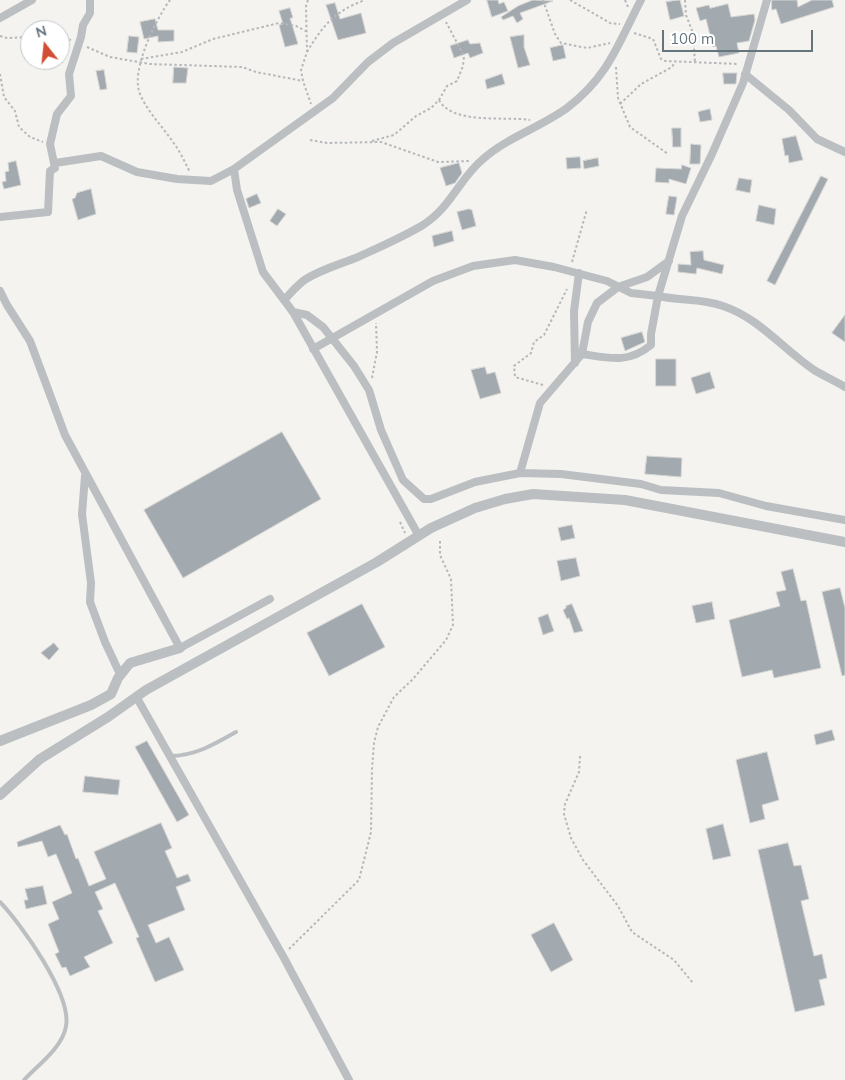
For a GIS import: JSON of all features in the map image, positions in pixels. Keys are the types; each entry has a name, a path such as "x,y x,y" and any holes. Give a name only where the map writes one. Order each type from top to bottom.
{"street":[{"path":"0,18 32,0"},
{"path":"0,217 48,212 50,171 55,168 50,144 57,114 71,96 69,74 83,25 90,13 90,0"},
{"path":"55,163 101,156 136,172 177,179 211,182 234,169 333,98 368,62 393,43 467,0"},
{"path":"284,300 304,280 321,270 358,257 422,225 440,212 454,196 471,169 482,160 507,142 567,108 594,84 616,52 641,0"},
{"path":"582,354 619,360 642,352 651,345 651,334 658,296 682,216 712,154 745,74 767,0"},
{"path":"745,74 789,110 817,139 845,152"},
{"path":"234,169 237,190 263,272 293,312 418,536"},
{"path":"313,349 331,337 433,281 473,266 515,260 575,272 618,287 631,294 658,296 676,300 690,298 723,306 750,318 815,370 845,386"},
{"path":"520,474 540,403 582,354 588,322 597,303 618,287 647,277 669,261"},
{"path":"575,272 575,363"},
{"path":"0,291 6,305 30,341 65,435 180,648"},
{"path":"293,312 307,315 323,327 354,366 369,390 384,438 402,480 424,498 431,499 475,482 520,474 561,474 641,484 661,490 719,493 766,506 845,520"},
{"path":"85,474 82,514 91,583 90,602 105,642 120,674"},
{"path":"0,795 40,759 137,698 146,690 377,562 418,536 475,508 505,499 533,494 625,500 845,542"},
{"path":"0,741 98,701 111,694 120,674 130,662 180,648 270,599"},
{"path":"137,698 242,887 284,958 349,1080"}],"lane":[{"path":"170,756 181,756 204,749 236,732"},
{"path":"0,902 14,916 44,962 66,1008 66,1026 61,1041 24,1080"}],"path":[{"path":"170,0 153,28 141,60 138,84 140,95 163,131 174,142 196,180"},
{"path":"307,52 308,0"},
{"path":"314,111 302,81 301,70 307,52 318,34 341,10 365,0"},
{"path":"543,0 555,34 561,43 587,48 622,40"},
{"path":"570,0 610,23 628,28 653,39 661,59 675,62 748,64"},
{"path":"685,0 686,15 693,33 695,62"},
{"path":"372,141 394,134 439,100 447,86 457,81 465,59 461,46 441,14"},
{"path":"141,60 182,52 213,39 279,23 296,26 306,31"},
{"path":"0,36 20,37"},
{"path":"70,40 110,57 141,60 164,65 194,64 226,68 242,67 256,72 302,81"},
{"path":"616,52 616,77 620,104 630,126 668,154"},
{"path":"620,104 641,84 672,67 675,62"},
{"path":"0,74 4,97 15,111 19,127 30,138 50,144"},
{"path":"439,100 446,110 467,117 512,118 542,123"},
{"path":"310,140 327,143 381,142 438,162 482,160"},
{"path":"558,384 546,386 519,380 516,378 514,366 531,353 534,342 544,335 564,299 575,272 587,209"},
{"path":"284,958 292,945 319,922 359,880 371,832 373,760 378,727 394,696 413,680 446,640 453,625 451,579 440,555 440,541"},
{"path":"580,756 579,772 565,804 564,814 571,838 583,860 618,906 632,932 674,960 693,982"}],"building":[{"path":"487,0 498,0 499,4 504,2 508,11 492,17"},
{"path":"533,0 553,1 520,13 523,19 517,23 513,16 503,20 501,17 518,6"},
{"path":"680,0 684,16 670,20 666,2"},
{"path":"772,0 797,0 798,7 812,0 832,0 834,7 781,24 776,9 772,10"},
{"path":"335,3 340,19 361,13 366,33 338,40 326,5"},
{"path":"728,4 731,17 754,14 755,20 749,41 737,43 739,53 719,57 716,46 713,47 706,19 700,21 696,8 709,5 710,8"},
{"path":"290,8 293,18 290,18 298,44 285,47 279,25 283,24 279,11"},
{"path":"155,19 158,30 174,30 174,41 158,42 158,36 144,39 140,22"},
{"path":"524,35 524,47 530,65 518,68 510,37"},
{"path":"129,36 139,37 137,53 127,52"},
{"path":"468,40 470,44 480,43 483,53 470,58 468,53 454,58 450,46"},
{"path":"563,45 566,58 553,61 550,48"},
{"path":"174,67 188,68 186,83 173,83"},
{"path":"104,70 107,89 100,90 96,71"},
{"path":"723,73 737,73 736,84 724,84"},
{"path":"502,74 505,84 487,89 485,80"},
{"path":"710,109 712,120 700,122 698,112"},
{"path":"672,128 681,128 681,147 673,147"},
{"path":"796,136 803,160 789,163 788,155 785,156 782,139"},
{"path":"691,144 701,145 700,164 690,164"},
{"path":"580,157 581,168 567,169 566,158"},
{"path":"598,158 599,166 584,169 583,161"},
{"path":"16,161 21,185 4,189 2,182 6,181 5,172 9,171 8,163"},
{"path":"459,163 462,173 455,183 446,186 440,168"},
{"path":"682,165 691,168 686,184 669,179 669,183 655,182 656,168 681,169"},
{"path":"821,176 828,179 775,285 767,281"},
{"path":"739,178 752,180 750,193 736,190"},
{"path":"91,189 96,214 78,220 72,199 75,198 77,193"},
{"path":"257,194 261,203 249,208 246,199"},
{"path":"669,196 677,197 674,215 666,214"},
{"path":"759,205 776,209 774,225 756,221"},
{"path":"278,209 286,214 277,226 270,221"},
{"path":"472,210 476,226 462,230 457,212"},
{"path":"452,231 454,241 434,247 432,236"},
{"path":"703,251 704,260 724,265 722,274 697,268 696,274 678,272 678,264 691,265 690,252"},
{"path":"845,315 845,342 832,333"},
{"path":"642,332 645,342 625,351 621,338"},
{"path":"656,359 676,359 676,386 656,386"},
{"path":"485,367 487,374 495,372 501,393 480,399 471,370"},
{"path":"710,372 715,388 696,394 691,378"},
{"path":"282,432 321,499 183,578 144,510"},
{"path":"647,456 682,458 681,477 645,474"},
{"path":"572,525 575,538 561,541 558,528"},
{"path":"576,558 580,576 561,581 557,561"},
{"path":"793,569 801,601 806,600 821,668 774,678 772,670 742,677 729,620 780,606 776,592 786,590 781,572"},
{"path":"840,588 845,608 845,675 842,676 822,592"},
{"path":"712,602 715,619 696,623 692,606"},
{"path":"362,604 385,647 329,676 307,633"},
{"path":"572,604 583,631 574,633 569,618 567,619 563,610 566,606"},
{"path":"548,614 554,631 543,635 538,618"},
{"path":"54,643 59,649 49,660 41,653"},
{"path":"832,730 835,740 816,745 814,735"},
{"path":"147,741 189,815 177,822 135,747"},
{"path":"767,752 779,800 762,805 765,819 750,823 736,760"},
{"path":"85,776 120,780 118,795 83,792"},
{"path":"161,823 172,848 165,851 177,878 188,874 191,881 176,887 185,910 148,925 156,943 169,937 184,970 155,982 136,938 139,937 115,883 95,892 103,909 98,911 113,943 84,957 90,967 70,976 66,967 62,968 55,954 59,952 48,924 59,919 52,902 72,893 56,854 48,857 42,841 18,847 17,842 60,825 65,835 67,834 89,886 106,879 94,852"},
{"path":"723,824 731,856 713,860 706,829"},
{"path":"788,843 794,866 801,865 809,899 801,901 814,956 822,954 827,978 819,980 825,1005 795,1012 758,850"},
{"path":"43,886 47,904 26,909 24,900 28,900 25,889"},
{"path":"554,923 573,960 551,972 531,935"}]}
